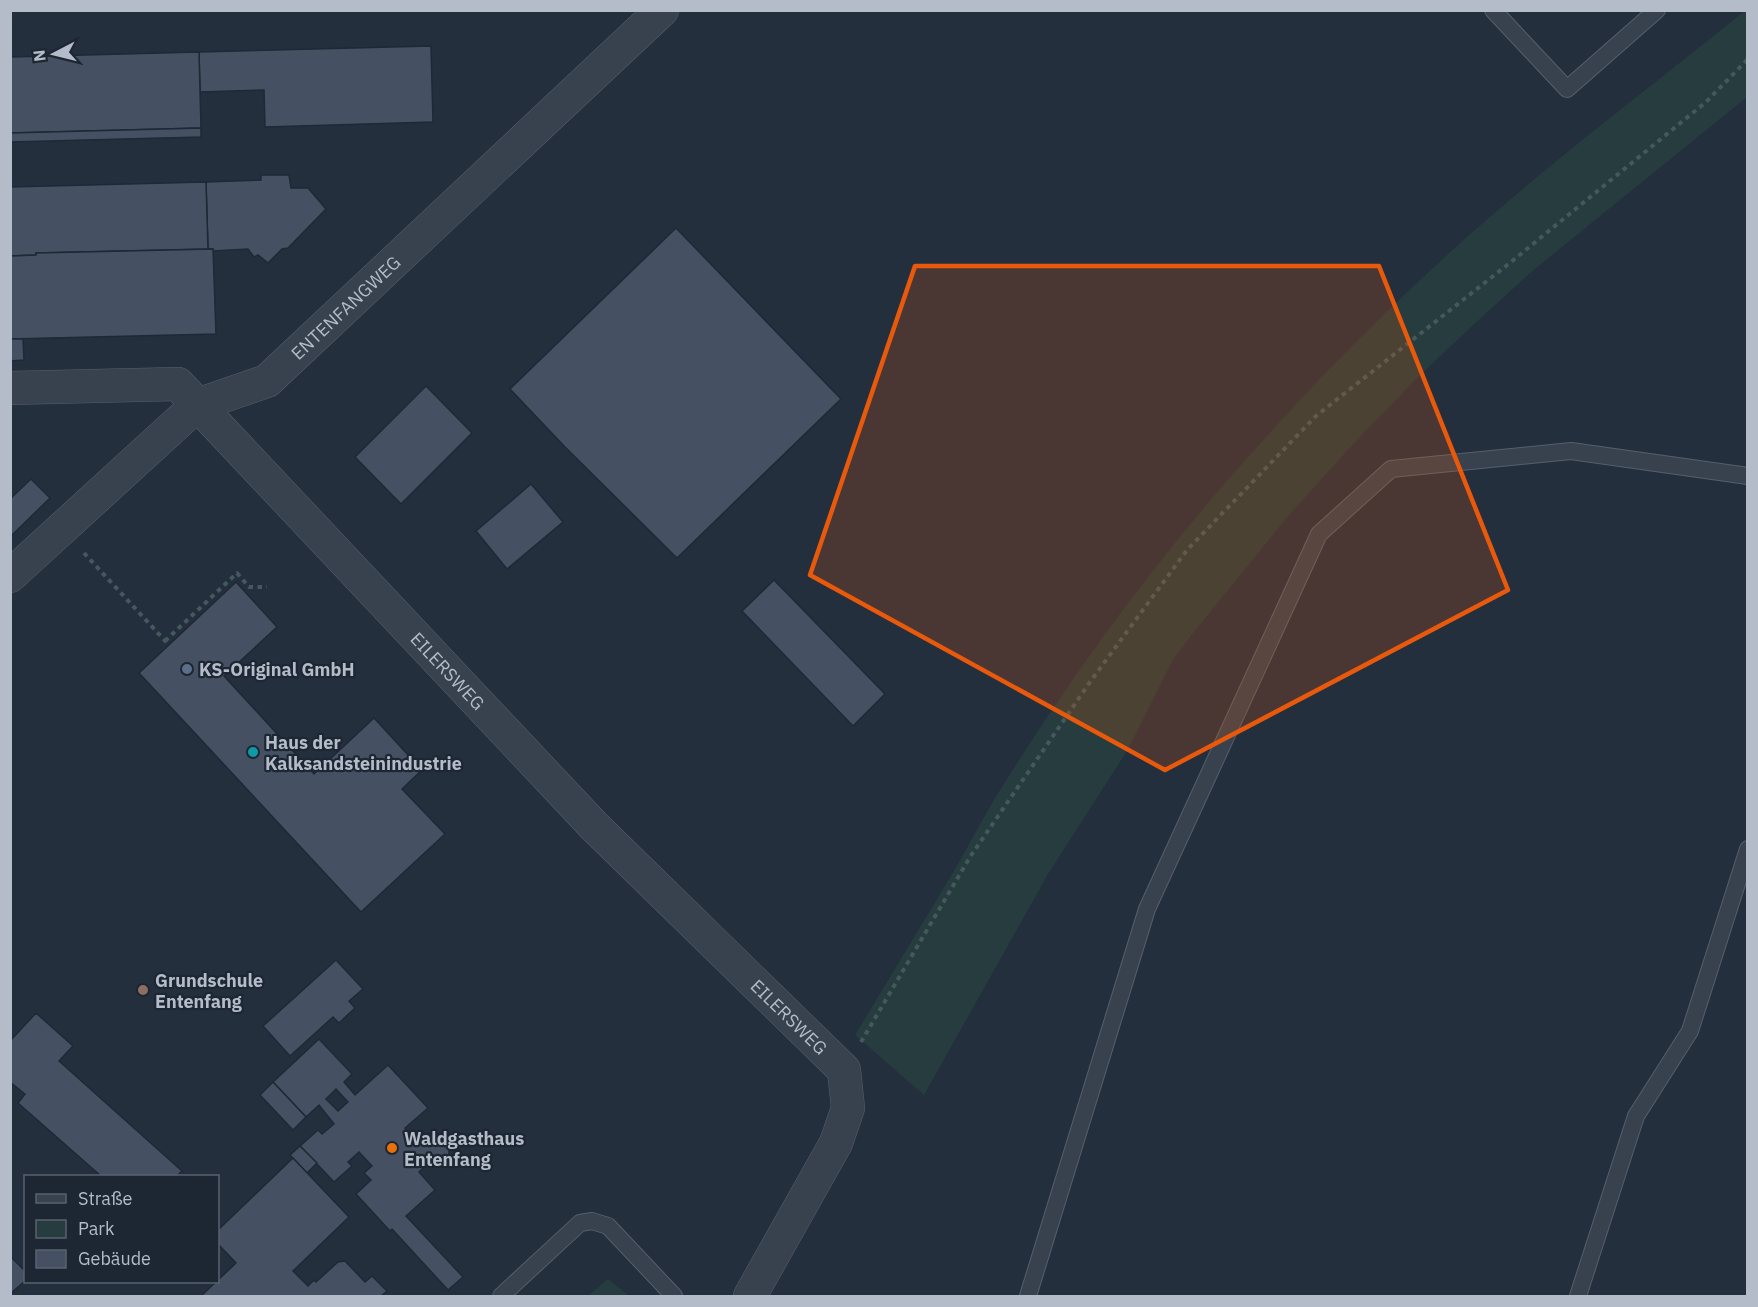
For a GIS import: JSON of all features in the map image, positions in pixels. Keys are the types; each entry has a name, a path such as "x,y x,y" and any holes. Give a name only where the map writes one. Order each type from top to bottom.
{"street":[{"name":"ENTENFANGWEG","path":"10,576 197,405 267,381 662,10"},
{"name":"EILERSWEG","path":"10,388 178,384 594,826 844,1070"},
{"path":"750,1296 837,1143 848,1108 844,1070"}],"lane":[{"path":"1493,10 1567,89 1657,10"},
{"path":"1028,1296 1148,909 1319,534 1391,469 1571,451 1748,476"},
{"path":"1578,1296 1636,1116 1690,1031 1748,849"},
{"path":"501,1296 580,1223 592,1221 608,1226 674,1296"}],"path":[{"path":"844,1070 970,857 1090,682 1187,550 1316,416 1538,241 1706,102 1748,59"},
{"path":"61,530 167,643 237,573 249,587 267,587"}],"highlighted area":[{"path":"915,266 1379,266 1508,590 1165,770 810,575"}],"green space":[{"path":"1746,10 1748,11 1747,97 1536,268 1421,374 1289,515 1173,659 1127,751 1048,874 924,1095 855,1035 995,798 1044,721 1123,609 1239,467 1302,398 1400,299 1468,236 1536,178"},
{"path":"608,1279 629,1296 588,1296"}],"building":[{"path":"431,46 433,122 265,127 264,90 200,92 199,52"},
{"path":"199,52 201,128 10,133 10,57"},
{"path":"201,128 201,137 10,142 10,133"},
{"path":"261,175 289,175 291,188 308,188 326,209 288,248 282,249 268,263 258,255 254,257 248,249 213,251 213,249 208,249 206,182 261,180"},
{"path":"206,182 208,249 36,253 36,255 10,256 10,187"},
{"path":"676,228 841,399 677,558 510,389"},
{"path":"213,249 216,334 10,339 10,256 36,255 36,253"},
{"path":"10,339 23,339 24,360 10,361"},
{"path":"426,386 472,433 401,504 355,457"},
{"path":"31,479 50,498 10,537 10,499"},
{"path":"531,484 563,522 507,569 476,531"},
{"path":"774,580 885,694 853,726 742,611"},
{"name":"Haus der Kalksandsteinindustrie","path":"236,582 277,627 224,676 314,774 374,718 422,770 402,789 445,834 361,912 139,673"},
{"path":"336,960 363,989 349,1001 355,1008 339,1023 333,1017 290,1056 263,1026"},
{"path":"36,1013 73,1046 59,1061 182,1171 178,1175 100,1175 18,1103 25,1094 10,1082 10,1041"},
{"path":"319,1039 352,1074 344,1082 355,1095 388,1065 428,1108 405,1128 417,1142 427,1133 440,1134 449,1144 449,1158 439,1167 426,1165 419,1172 435,1190 406,1216 463,1277 448,1290 356,1194 371,1180 364,1173 372,1166 359,1152 348,1162 352,1166 334,1182 300,1146 318,1130 322,1134 334,1124 319,1105 306,1117 273,1082","holes":["336,1089 348,1102 338,1111 326,1099"]},
{"path":"273,1082 306,1117 293,1130 260,1095"},
{"path":"300,1146 317,1163 307,1173 290,1155"},
{"path":"293,1158 349,1217 293,1271 308,1286 314,1280 316,1282 338,1262 345,1261 365,1282 372,1276 387,1291 381,1296 201,1296 215,1283 219,1283 219,1279 236,1263 219,1245 219,1229"},
{"path":"10,1256 24,1270 24,1282 10,1294"}],"place":[{"name":"KS-Original GmbH","path":"187,669"},
{"name":"Haus der Kalksandsteinindustrie","path":"253,752"},
{"name":"Grundschule Entenfang","path":"143,990"},
{"name":"Waldgasthaus Entenfang","path":"392,1148"}]}
